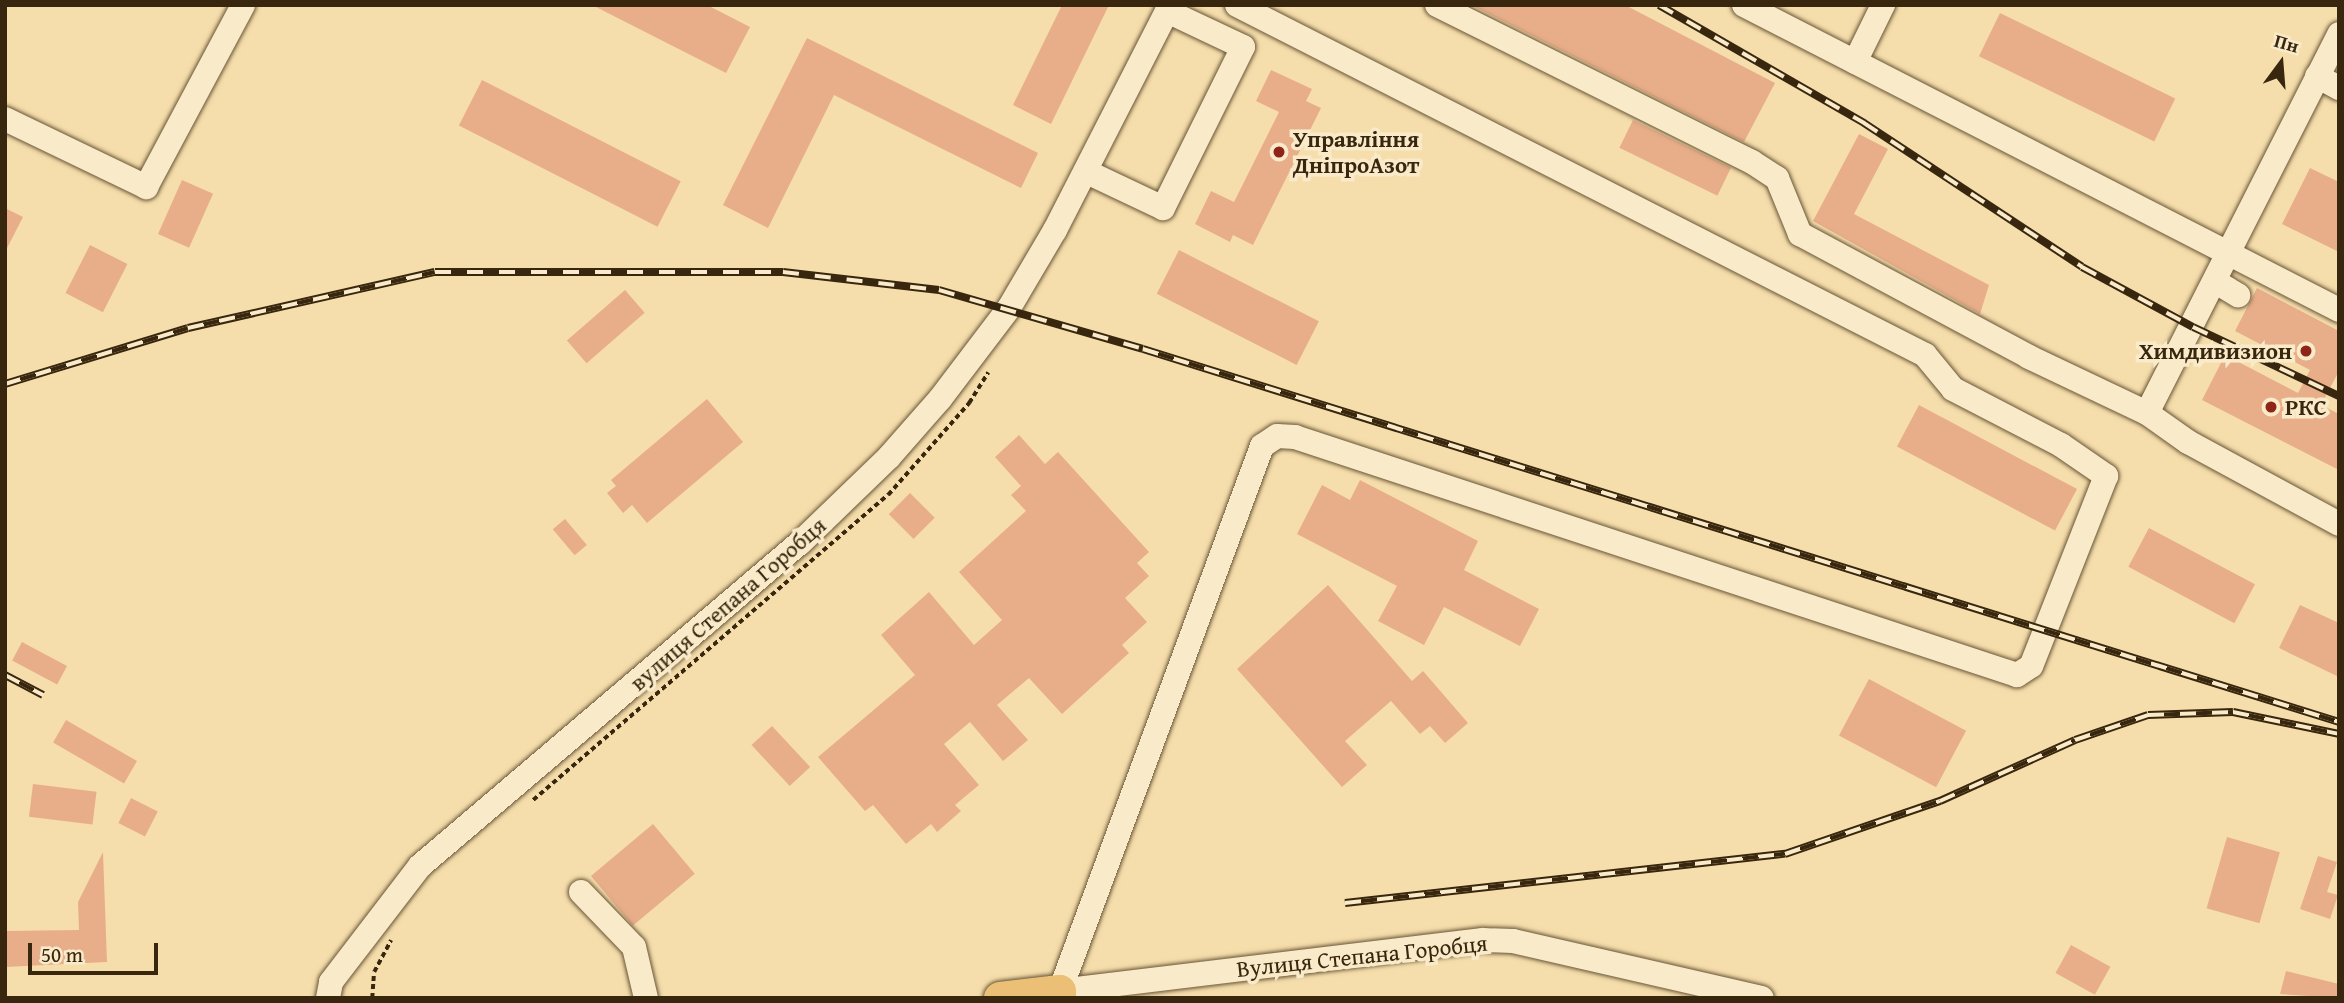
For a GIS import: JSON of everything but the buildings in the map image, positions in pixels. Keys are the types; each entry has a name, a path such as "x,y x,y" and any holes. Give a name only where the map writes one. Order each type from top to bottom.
{"main road":[{"name":"Вулиця Степана Горобця","path":"1000,998 1060,994"}],"street":[{"path":"5,119 146,187 243,5"},
{"path":"1060,994 1262,446 1277,436 1296,437 2017,675 2031,666 2106,476 2094,465 1953,389 1925,355 1237,5"},
{"path":"1437,5 1752,162 1777,178 1800,234 2029,357 2147,413 2188,442 2339,524"},
{"path":"1744,5 2339,310"},
{"path":"1855,62 1883,5"},
{"name":"вулиця Степана Горобця","path":"328,998 331,982 420,866 800,543 889,457 1009,307 1087,172 1168,8 1243,47 1163,208 1087,172"},
{"path":"2147,413 2227,288 2230,254 2328,82 2339,34"},
{"path":"581,892 634,947 646,998"},
{"name":"Вулиця Степана Горобця","path":"1060,994 1483,940 1513,941 1762,998"}],"railway":[{"path":"1659,5 1864,123 2082,267 2193,327 2339,396"},
{"path":"5,384 188,328 435,272 783,272 939,290 1143,349 2339,722"},
{"path":"5,675 43,695"},
{"path":"1345,903 1785,854 1940,801 2075,740 2148,715 2233,712 2339,734"}],"place":[{"name":"Управління ДніпроАзот","path":"1279,152"},
{"name":"Химдивизион","path":"2306,351"},
{"name":"РКС","path":"2271,407"}]}
